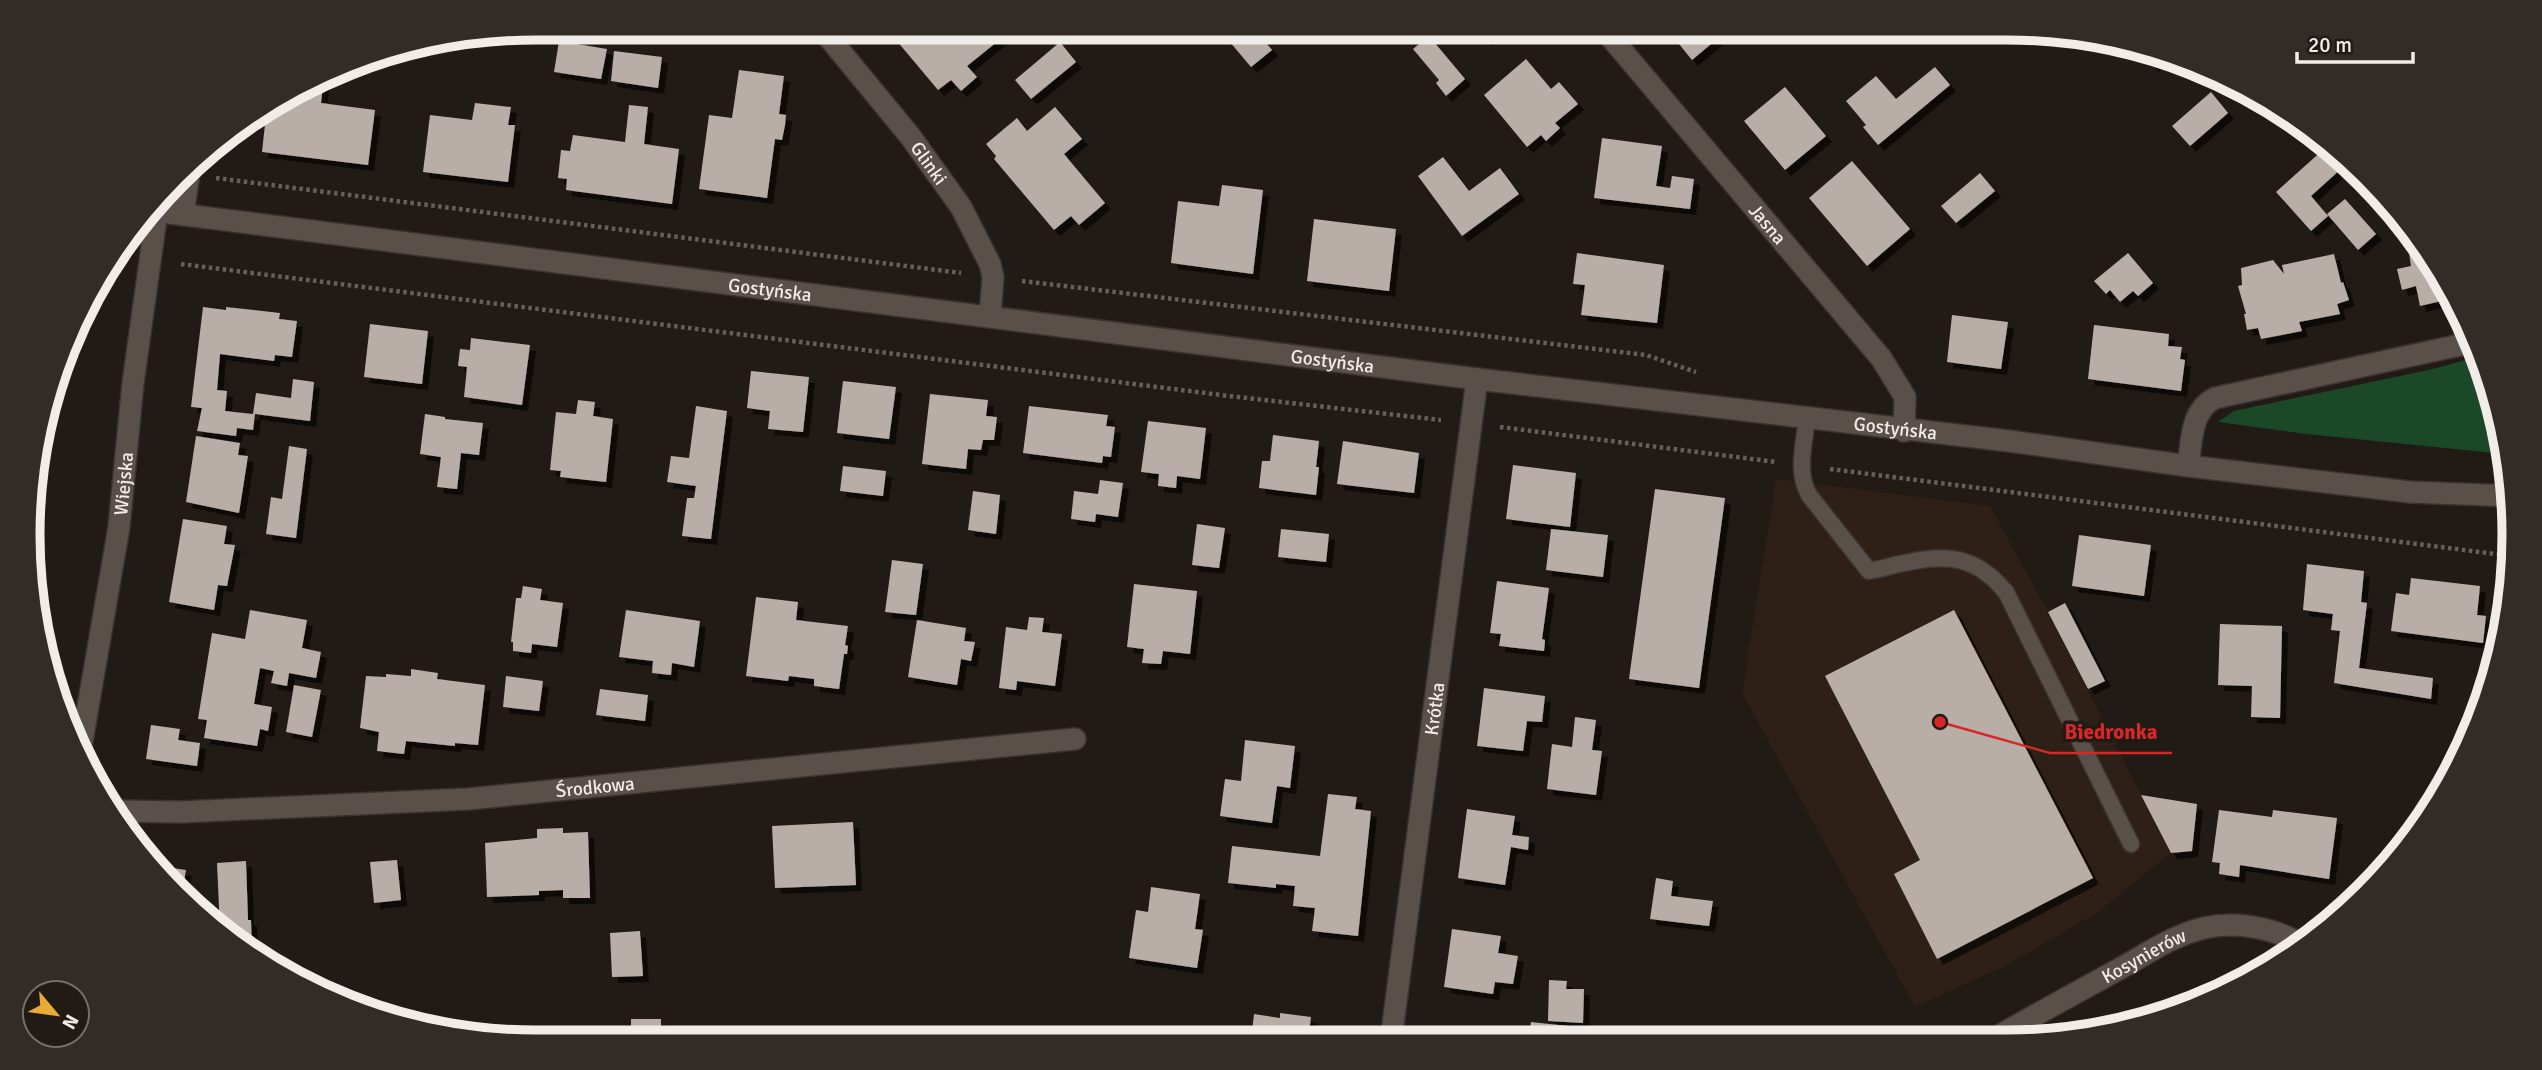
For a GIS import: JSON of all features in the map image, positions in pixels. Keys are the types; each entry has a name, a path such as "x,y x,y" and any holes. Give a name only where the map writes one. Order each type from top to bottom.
{"street":[{"name":"Glinki","path":"831,40 946,182 975,230 990,264 993,278 990,317"},
{"name":"Jasna","path":"1613,40 1881,358 1905,397 1904,431"},
{"path":"183,215 188,182"},
{"name":"Gostyńska","path":"161,212 1477,379 1904,431 2009,441 2188,466 2410,492 2500,496"},
{"name":"Wiejska","path":"83,736 119,527 133,383 155,219"},
{"path":"2188,466 2196,419 2201,409 2215,398 2463,344"},
{"name":"Krótka","path":"1392,1030 1477,379"},
{"name":"Środkowa","path":"125,811 181,812 468,799 1075,739"},
{"name":"Kosynierów","path":"2010,1030 2161,946 2204,928 2250,926 2291,940"}],"lane":[{"path":"1807,419 1802,465 1803,484 1870,571 1935,557 1966,561 1987,573 2006,592 2131,844"}],"path":[{"path":"199,172 993,278 1646,355 1705,375"},
{"path":"181,264 1229,396 1452,421"},
{"path":"1492,426 2501,555"}],"shaded area":[{"path":"1776,479 1990,506 2048,612 2171,853 2097,913 2003,967 1915,1007 1742,693"}],"green space":[{"path":"2469,359 2485,407 2495,453 2306,434 2218,422 2234,411 2433,369"}],"building":[{"path":"896,40 999,40 967,66 977,77 961,91 951,80 938,90"},
{"path":"1228,40 1263,40 1272,50 1251,67"},
{"path":"1424,40 1432,40 1465,79 1446,96 1436,83 1439,80 1413,49"},
{"path":"1676,40 1716,40 1692,60"},
{"path":"559,41 607,49 601,79 554,72"},
{"path":"1060,42 1076,62 1031,99 1015,80"},
{"path":"614,51 662,57 658,88 611,81"},
{"path":"1526,59 1551,89 1559,82 1578,104 1555,123 1560,128 1546,141 1541,135 1527,147 1484,95"},
{"path":"1935,67 1950,85 1878,145 1846,101 1876,76 1896,99"},
{"path":"739,70 784,76 779,114 786,115 785,125 782,140 775,139 767,198 699,189 709,115 732,118"},
{"path":"1785,87 1826,136 1785,170 1744,121"},
{"path":"323,88 321,103 375,110 368,165 262,152 265,121"},
{"path":"2211,92 2228,113 2190,146 2172,126"},
{"path":"475,103 511,107 508,125 515,125 508,182 423,172 430,115 472,120"},
{"path":"629,105 648,107 644,144 679,149 672,204 566,190 567,179 558,178 561,150 570,151 573,135 625,142"},
{"path":"1055,107 1082,139 1064,154 1105,203 1079,225 1071,216 1054,230 994,159 996,156 986,144 1017,118 1027,131"},
{"path":"1602,138 1662,146 1656,186 1670,188 1672,176 1694,179 1690,209 1594,198"},
{"path":"2320,152 2340,170 2311,196 2328,216 2311,231 2276,192"},
{"path":"1443,157 1469,191 1500,168 1519,194 1462,236 1418,176"},
{"path":"1852,161 1910,229 1867,266 1809,198"},
{"path":"1980,173 1995,191 1956,223 1941,206"},
{"path":"1222,185 1263,190 1253,274 1171,263 1178,201 1219,206"},
{"path":"2345,199 2376,234 2358,250 2327,214"},
{"path":"1314,219 1396,229 1389,291 1307,281"},
{"path":"2413,252 2442,301 2420,306 2416,286 2402,290 2397,269 2411,266 2409,253"},
{"path":"1577,253 1664,265 1657,323 1581,315 1585,285 1573,284"},
{"path":"2128,253 2153,283 2138,296 2133,291 2120,302 2110,290 2106,294 2094,281"},
{"path":"2334,254 2341,283 2343,282 2349,300 2337,304 2340,314 2299,322 2302,331 2261,339 2258,328 2247,330 2246,314 2238,286 2242,285 2241,268 2273,260 2284,274 2282,265"},
{"path":"203,307 280,313 279,319 297,321 292,357 275,355 274,361 220,354 217,390 227,391 225,411 253,414 256,393 291,398 293,379 314,382 310,421 255,414 253,430 237,428 236,436 197,431 202,408 191,407"},
{"path":"1952,315 2008,322 2001,369 1947,362"},
{"path":"370,324 428,331 422,384 364,377"},
{"path":"2094,325 2169,334 2168,346 2182,347 2180,359 2185,360 2181,391 2088,379"},
{"path":"471,338 530,345 522,405 464,397 467,367 458,366 460,349 470,350"},
{"path":"751,371 809,377 803,432 768,429 770,411 747,408"},
{"path":"843,381 896,387 889,439 837,433"},
{"path":"930,394 988,400 986,416 997,417 994,440 983,440 981,450 968,449 966,469 922,464"},
{"path":"578,400 595,402 593,416 613,419 606,482 560,477 561,471 550,470 556,412 576,414"},
{"path":"696,406 727,411 711,539 682,536 687,498 694,498 696,486 667,482 671,456 689,458"},
{"path":"1029,406 1108,415 1106,426 1115,427 1111,457 1103,456 1102,463 1023,453"},
{"path":"425,414 483,423 479,455 461,453 457,489 437,487 441,457 420,454"},
{"path":"1148,421 1206,428 1200,479 1177,476 1176,488 1158,486 1159,474 1141,472"},
{"path":"1273,435 1319,441 1316,495 1259,488 1262,461 1270,461"},
{"path":"196,436 240,443 238,455 248,456 239,513 186,502"},
{"path":"1343,441 1419,453 1414,493 1337,484"},
{"path":"289,446 307,449 296,538 266,534 271,497 282,499"},
{"path":"1513,465 1576,473 1570,527 1506,519"},
{"path":"843,466 886,471 883,496 840,491"},
{"path":"1100,480 1123,483 1118,517 1096,514 1095,522 1071,519 1074,491 1098,494"},
{"path":"1655,489 1725,498 1699,688 1629,679"},
{"path":"973,491 1000,495 996,534 968,530"},
{"path":"183,519 227,526 224,544 235,545 227,586 218,585 214,610 169,602"},
{"path":"1197,524 1225,528 1219,568 1192,565"},
{"path":"1281,529 1329,534 1326,562 1278,557"},
{"path":"1551,529 1608,535 1603,577 1546,570"},
{"path":"2079,535 2151,545 2144,596 2072,586"},
{"path":"892,560 923,564 916,615 885,612"},
{"path":"2307,564 2364,571 2361,602 2367,603 2359,668 2433,678 2431,699 2334,683 2340,631 2331,630 2333,614 2303,610"},
{"path":"2411,578 2480,586 2477,615 2486,616 2483,643 2391,631 2396,593 2409,595"},
{"path":"1497,581 1549,588 1542,639 1545,640 1544,651 1499,646 1501,634 1490,633"},
{"path":"1134,584 1197,591 1190,654 1163,651 1161,664 1142,663 1144,649 1127,647"},
{"path":"523,586 542,589 540,600 563,603 557,647 532,644 531,653 513,651 511,642 516,598 521,598"},
{"path":"756,597 798,602 796,620 848,626 845,645 848,646 847,654 844,654 839,689 814,686 814,679 789,676 788,681 746,676"},
{"path":"2065,603 2105,681 2088,689 2048,612"},
{"path":"250,610 307,620 302,648 321,652 316,678 289,673 287,686 271,683 274,671 260,668 254,704 272,707 268,731 260,729 257,746 204,738 207,720 198,719 212,633 245,639"},
{"path":"626,610 700,621 694,667 672,663 671,675 652,673 653,661 619,657"},
{"path":"1954,610 2093,878 1937,959 1894,874 1920,860 1825,676"},
{"path":"1029,617 1044,618 1042,632 1062,634 1055,686 1017,681 1016,690 999,688 1006,627 1027,630"},
{"path":"917,620 966,628 964,641 975,642 971,661 961,659 957,685 908,677"},
{"path":"2220,624 2282,626 2280,718 2251,717 2252,686 2218,685"},
{"path":"411,669 438,673 437,679 485,685 478,745 455,743 455,746 406,741 404,754 377,751 379,732 360,728 366,676 411,676"},
{"path":"506,676 543,681 539,711 503,707"},
{"path":"294,685 321,690 312,737 286,732"},
{"path":"1484,688 1545,696 1542,722 1527,721 1523,751 1477,746"},
{"path":"600,689 648,695 645,721 596,715"},
{"path":"1575,717 1596,720 1592,750 1602,751 1596,795 1547,789 1552,744 1572,747"},
{"path":"151,725 180,729 178,740 200,743 197,766 146,759"},
{"path":"1245,740 1295,746 1290,788 1277,786 1272,823 1220,816 1225,779 1241,781"},
{"path":"1328,794 1357,797 1355,809 1371,811 1358,936 1312,931 1315,908 1293,906 1295,886 1276,884 1276,888 1228,883 1232,846 1320,856"},
{"path":"2141,795 2197,804 2192,851 2171,853"},
{"path":"1467,809 1515,816 1512,835 1529,837 1528,850 1511,847 1505,885 1458,878"},
{"path":"2219,810 2272,817 2273,810 2337,818 2329,879 2240,865 2239,877 2219,874 2220,863 2212,862"},
{"path":"853,822 856,885 775,888 772,826"},
{"path":"563,828 563,833 588,832 590,898 563,898 563,890 539,891 539,895 487,897 485,843 537,838 537,829"},
{"path":"397,860 401,900 374,903 370,862"},
{"path":"246,861 248,920 251,920 252,940 219,916 217,863"},
{"path":"169,867 186,870 184,884"},
{"path":"1656,878 1673,881 1671,896 1713,901 1709,926 1650,919"},
{"path":"1151,887 1200,894 1195,929 1203,930 1197,968 1129,958 1136,910 1148,912"},
{"path":"1452,929 1501,936 1498,953 1518,956 1513,984 1495,982 1493,994 1444,987"},
{"path":"640,931 643,976 612,977 610,933"},
{"path":"1549,980 1567,981 1566,989 1584,989 1583,1023 1548,1021"},
{"path":"1280,1013 1311,1017 1309,1030 1252,1030 1254,1014 1280,1018"},
{"path":"631,1019 661,1019 661,1030 631,1030"},
{"path":"1531,1022 1568,1026 1567,1030 1530,1030"}],"place":[{"name":"Biedronka","path":"1940,722"}]}
